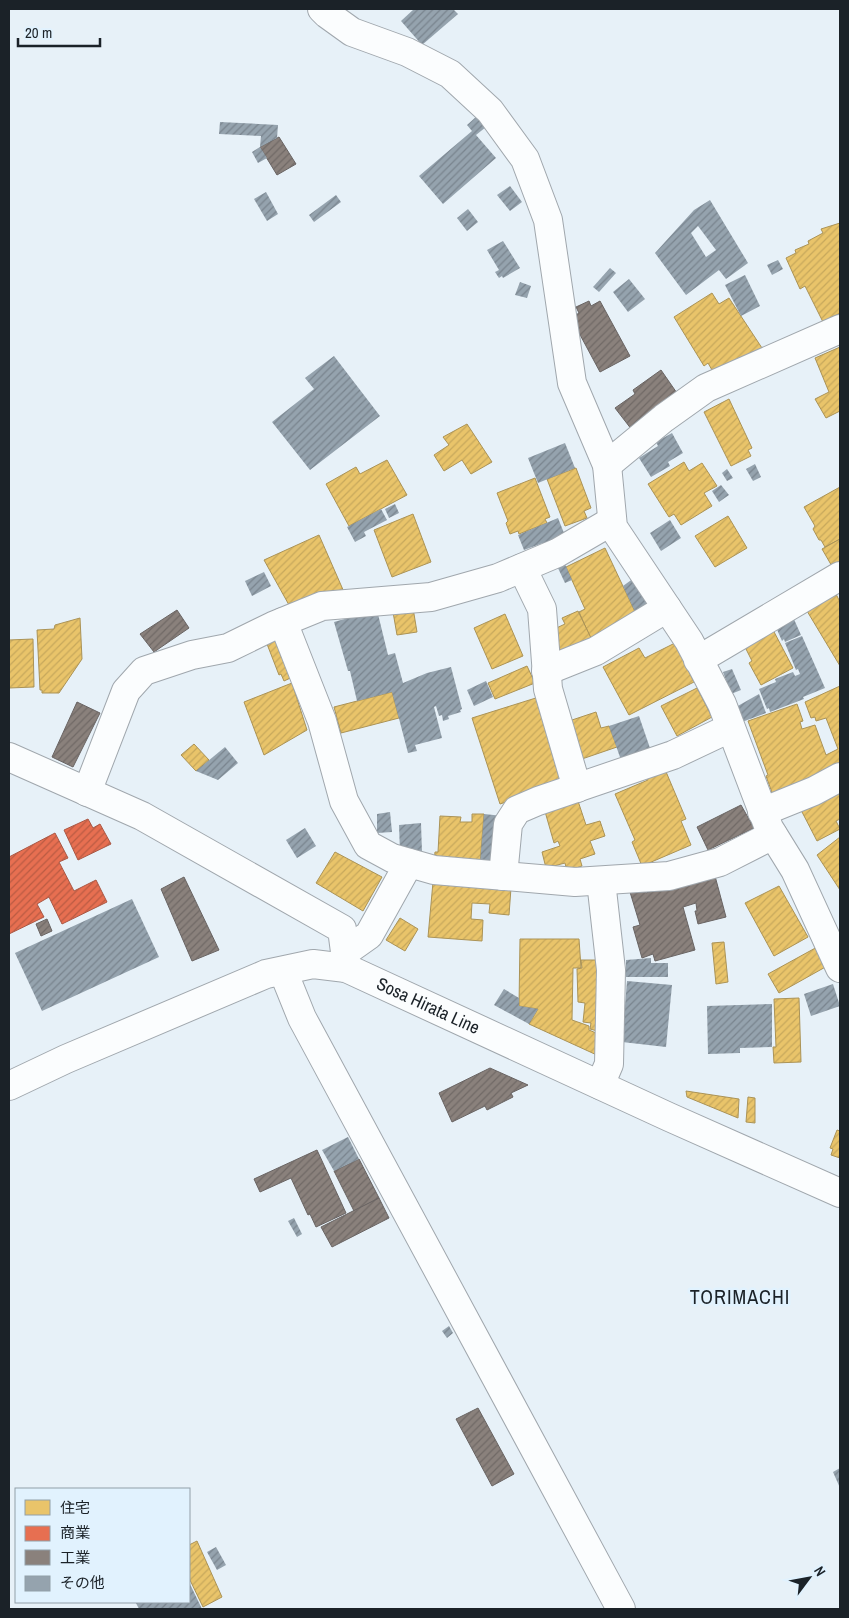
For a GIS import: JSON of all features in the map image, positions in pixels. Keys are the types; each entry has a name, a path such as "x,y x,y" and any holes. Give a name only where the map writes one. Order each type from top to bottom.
{"street":[{"path":"322,9 326,14 352,32 407,52 450,74 490,111 524,159 548,220 572,383 607,465 613,527 689,642 722,704 767,824 794,870 840,968"},
{"path":"607,465 664,418 706,388 840,330"},
{"path":"87,792 126,691 144,672 192,655 228,648 322,606 431,597 498,578 557,553 612,521"},
{"path":"522,568 542,609 548,689 577,788"},
{"path":"698,660 840,576"},
{"path":"546,671 596,651 667,608"},
{"path":"283,622 322,721 344,801 368,844 392,858 434,870 575,882 669,876 720,862 767,824 814,791 840,777"},
{"path":"503,876 508,824 517,810 538,801 672,756 730,728"},
{"path":"9,757 142,816 342,928 346,960"},
{"path":"346,960 369,935 409,863"},
{"path":"600,1085 610,1064 611,970 601,880"},
{"name":"Sosa Hirata Line","path":"9,1086 266,974 312,964 346,960 600,1085 840,1193"},
{"path":"283,971 307,1026 621,1609"}],"building: 住宅":[{"path":"840,223 840,313 823,322 805,286 800,289 786,258 796,253 795,250 809,244 808,241 823,233 821,229"},
{"path":"712,293 719,304 729,298 762,348 716,377 708,363 704,366 674,317"},
{"path":"840,347 840,411 826,418 815,399 829,392 815,358"},
{"path":"729,399 752,448 748,450 751,456 731,466 704,412"},
{"path":"467,424 492,462 471,474 462,460 444,471 434,455 449,445 443,437"},
{"path":"387,460 407,495 349,526 326,484 356,467 360,474"},
{"path":"684,462 689,471 702,463 717,486 704,493 712,506 681,525 674,514 669,517 648,484"},
{"path":"576,468 591,508 584,511 587,518 565,526 547,479"},
{"path":"535,478 550,517 545,519 547,523 519,534 518,531 510,534 506,523 508,521 497,493"},
{"path":"840,487 840,539 825,547 813,529 815,526 804,507"},
{"path":"413,514 431,562 392,577 374,530"},
{"path":"728,516 747,548 715,567 695,536"},
{"path":"319,535 344,592 289,605 264,560"},
{"path":"840,539 840,564 833,568 822,549"},
{"path":"605,548 637,616 591,639 579,612 585,609 566,567"},
{"path":"836,594 840,602 840,666 807,611"},
{"path":"413,608 417,632 397,635 393,612"},
{"path":"578,611 591,638 561,652 550,631 565,624 562,618"},
{"path":"505,614 523,656 492,669 474,628"},
{"path":"80,618 82,659 59,693 42,693 42,690 40,690 37,630 54,629 55,625"},
{"path":"772,628 793,668 761,685 749,663 752,661 743,643"},
{"path":"283,638 297,675 284,681 281,674 279,675 267,644"},
{"path":"33,639 34,687 9,688 9,640"},
{"path":"675,643 694,682 629,715 603,667 639,648 645,658"},
{"path":"527,666 535,683 495,699 488,683"},
{"path":"292,683 307,730 264,755 244,702"},
{"path":"840,686 840,770 774,798 766,776 768,775 748,721 797,704 803,721 800,722 802,729 815,725 826,755 838,749 826,718 816,721 815,717 811,718 805,702"},
{"path":"697,688 712,717 677,736 661,706"},
{"path":"392,692 399,718 341,733 334,707"},
{"path":"539,697 567,782 500,804 472,718"},
{"path":"596,712 601,728 609,726 617,747 579,760 566,722"},
{"path":"194,744 209,760 196,771 181,755"},
{"path":"664,767 686,819 681,821 691,845 642,866 632,842 635,840 615,794 648,780 646,775"},
{"path":"840,789 840,819 836,821 840,829 817,841 801,810"},
{"path":"577,798 586,825 600,821 605,836 590,841 595,854 580,859 582,866 567,871 565,863 546,868 542,852 560,846 558,841 554,843 544,808"},
{"path":"472,814 484,814 480,864 434,862 435,852 438,852 440,816 461,817 460,822 472,822"},
{"path":"840,837 840,890 817,855"},
{"path":"335,852 382,877 363,911 316,883"},
{"path":"433,882 511,888 509,915 489,913 490,904 472,903 471,919 483,920 482,941 428,937"},
{"path":"779,886 808,937 774,956 745,903"},
{"path":"400,918 418,929 405,951 386,940"},
{"path":"520,939 579,939 581,968 573,968 572,1020 589,1026 589,1030 603,1036 599,1056 529,1024 538,1009 519,1006"},
{"path":"724,942 728,982 716,984 712,943"},
{"path":"819,946 829,965 779,993 768,974"},
{"path":"581,960 603,960 605,1033 590,1029 591,1023 583,1022 585,1003 578,1002 577,969 582,968"},
{"path":"799,998 801,1062 774,1063 773,1047 776,1047 774,999"},
{"path":"686,1091 739,1099 738,1118 687,1097"},
{"path":"748,1097 755,1098 755,1123 746,1122"},
{"path":"837,1130 840,1131 840,1158 831,1155 833,1149 830,1148"},
{"path":"197,1541 222,1597 203,1607 190,1580 190,1544"}],"building: 商業":[{"path":"88,819 93,828 100,824 111,844 78,860 64,830"},
{"path":"55,833 68,858 59,862 74,891 96,880 107,902 62,924 49,897 37,904 44,917 9,934 9,857"}],"building: 工業":[{"path":"279,137 296,164 277,175 260,147"},
{"path":"589,301 591,306 600,301 630,356 600,372 571,318 579,313 576,307"},
{"path":"661,370 679,396 632,430 615,408 635,394 633,390"},
{"path":"177,610 189,628 154,652 140,634"},
{"path":"77,702 100,713 73,767 52,757"},
{"path":"741,805 754,828 708,850 697,827"},
{"path":"715,876 726,917 698,924 695,911 697,911 696,903 683,907 695,950 655,961 653,954 642,958 633,927 640,925 630,892 644,888 646,893 675,884"},
{"path":"184,877 219,950 192,961 161,889"},
{"path":"47,919 52,931 41,936 36,924"},
{"path":"490,1068 528,1085 511,1093 513,1097 487,1110 485,1106 452,1122 439,1093"},
{"path":"317,1150 346,1213 316,1227 310,1214 308,1215 291,1178 260,1192 254,1179"},
{"path":"359,1159 379,1198 354,1211 334,1171"},
{"path":"379,1198 389,1218 332,1247 321,1227"},
{"path":"478,1408 514,1474 492,1486 456,1419"}],"building: その他":[{"path":"414,9 453,9 458,14 422,45 401,21"},
{"path":"477,116 486,127 476,135 496,158 443,204 419,176 472,131 467,125"},
{"path":"220,122 278,125 277,138 260,147 261,136 219,134"},
{"path":"260,147 267,158 258,163 252,152"},
{"path":"510,186 522,202 510,211 497,195"},
{"path":"266,192 278,214 267,221 254,199"},
{"path":"336,195 341,202 314,222 309,215"},
{"path":"710,200 748,263 726,279 719,270 686,295 655,253 694,210","holes":["698,226 716,250 706,257 691,233"]},
{"path":"468,209 478,222 467,231 457,218"},
{"path":"503,241 520,268 503,278 502,276 499,278 495,272 499,270 487,250"},
{"path":"778,260 783,269 772,275 767,265"},
{"path":"610,268 616,273 599,292 593,287"},
{"path":"745,275 760,306 741,316 725,285"},
{"path":"629,279 645,299 628,312 613,292"},
{"path":"520,282 531,286 527,298 515,295"},
{"path":"334,356 380,416 310,470 272,422 314,389 305,378"},
{"path":"672,433 683,453 668,462 670,466 651,477 639,458 658,446 656,442"},
{"path":"565,443 575,468 538,483 528,458"},
{"path":"755,464 761,477 753,481 746,469"},
{"path":"727,469 733,478 727,481 722,473"},
{"path":"721,485 729,495 719,502 712,491"},
{"path":"395,504 399,513 389,518 385,509"},
{"path":"381,509 387,520 364,532 366,536 355,542 347,527"},
{"path":"558,518 566,538 546,548 543,543 524,550 518,535"},
{"path":"670,520 681,538 661,551 650,533"},
{"path":"564,562 572,580 565,583 557,566"},
{"path":"264,572 271,586 252,596 245,581"},
{"path":"634,578 653,602 637,616 623,586"},
{"path":"377,610 388,655 395,653 403,683 427,673 451,667 462,709 460,710 461,712 448,716 449,719 443,721 442,715 439,716 436,706 434,707 442,738 415,745 417,751 408,753 392,692 357,701 350,671 348,671 334,622"},
{"path":"793,617 801,635 785,642 784,639 782,641 775,625"},
{"path":"802,636 825,688 803,697 804,699 770,712 759,689 776,682 775,679 793,672 795,676 800,674 798,669 796,670 785,643"},
{"path":"732,669 741,690 731,694 723,672"},
{"path":"486,681 493,697 474,706 467,690"},
{"path":"759,694 766,713 742,722 736,707"},
{"path":"639,716 651,751 621,760 609,726"},
{"path":"225,747 238,763 218,780 196,771"},
{"path":"390,812 392,832 377,833 377,814"},
{"path":"484,814 503,816 496,865 480,864"},
{"path":"421,823 422,852 400,853 399,825"},
{"path":"305,828 316,846 297,858 286,840"},
{"path":"132,899 159,957 42,1011 15,953"},
{"path":"651,958 651,963 668,963 668,977 626,977 626,960"},
{"path":"627,981 672,985 666,1047 622,1042"},
{"path":"833,984 840,1006 811,1016 804,994"},
{"path":"504,989 519,998 519,1006 538,1009 529,1024 494,1005"},
{"path":"772,1004 772,1047 740,1048 740,1053 708,1054 707,1006"},
{"path":"348,1137 359,1159 334,1171 322,1150"},
{"path":"294,1218 302,1234 297,1237 288,1221"},
{"path":"449,1326 453,1333 447,1338 442,1331"},
{"path":"840,1468 840,1488 833,1472"},
{"path":"216,1547 226,1565 217,1570 207,1552"},
{"path":"190,1584 202,1609 139,1609 136,1603 190,1603"}],"district":[{"name":"TORIMACHI","path":"740,1297"}]}
